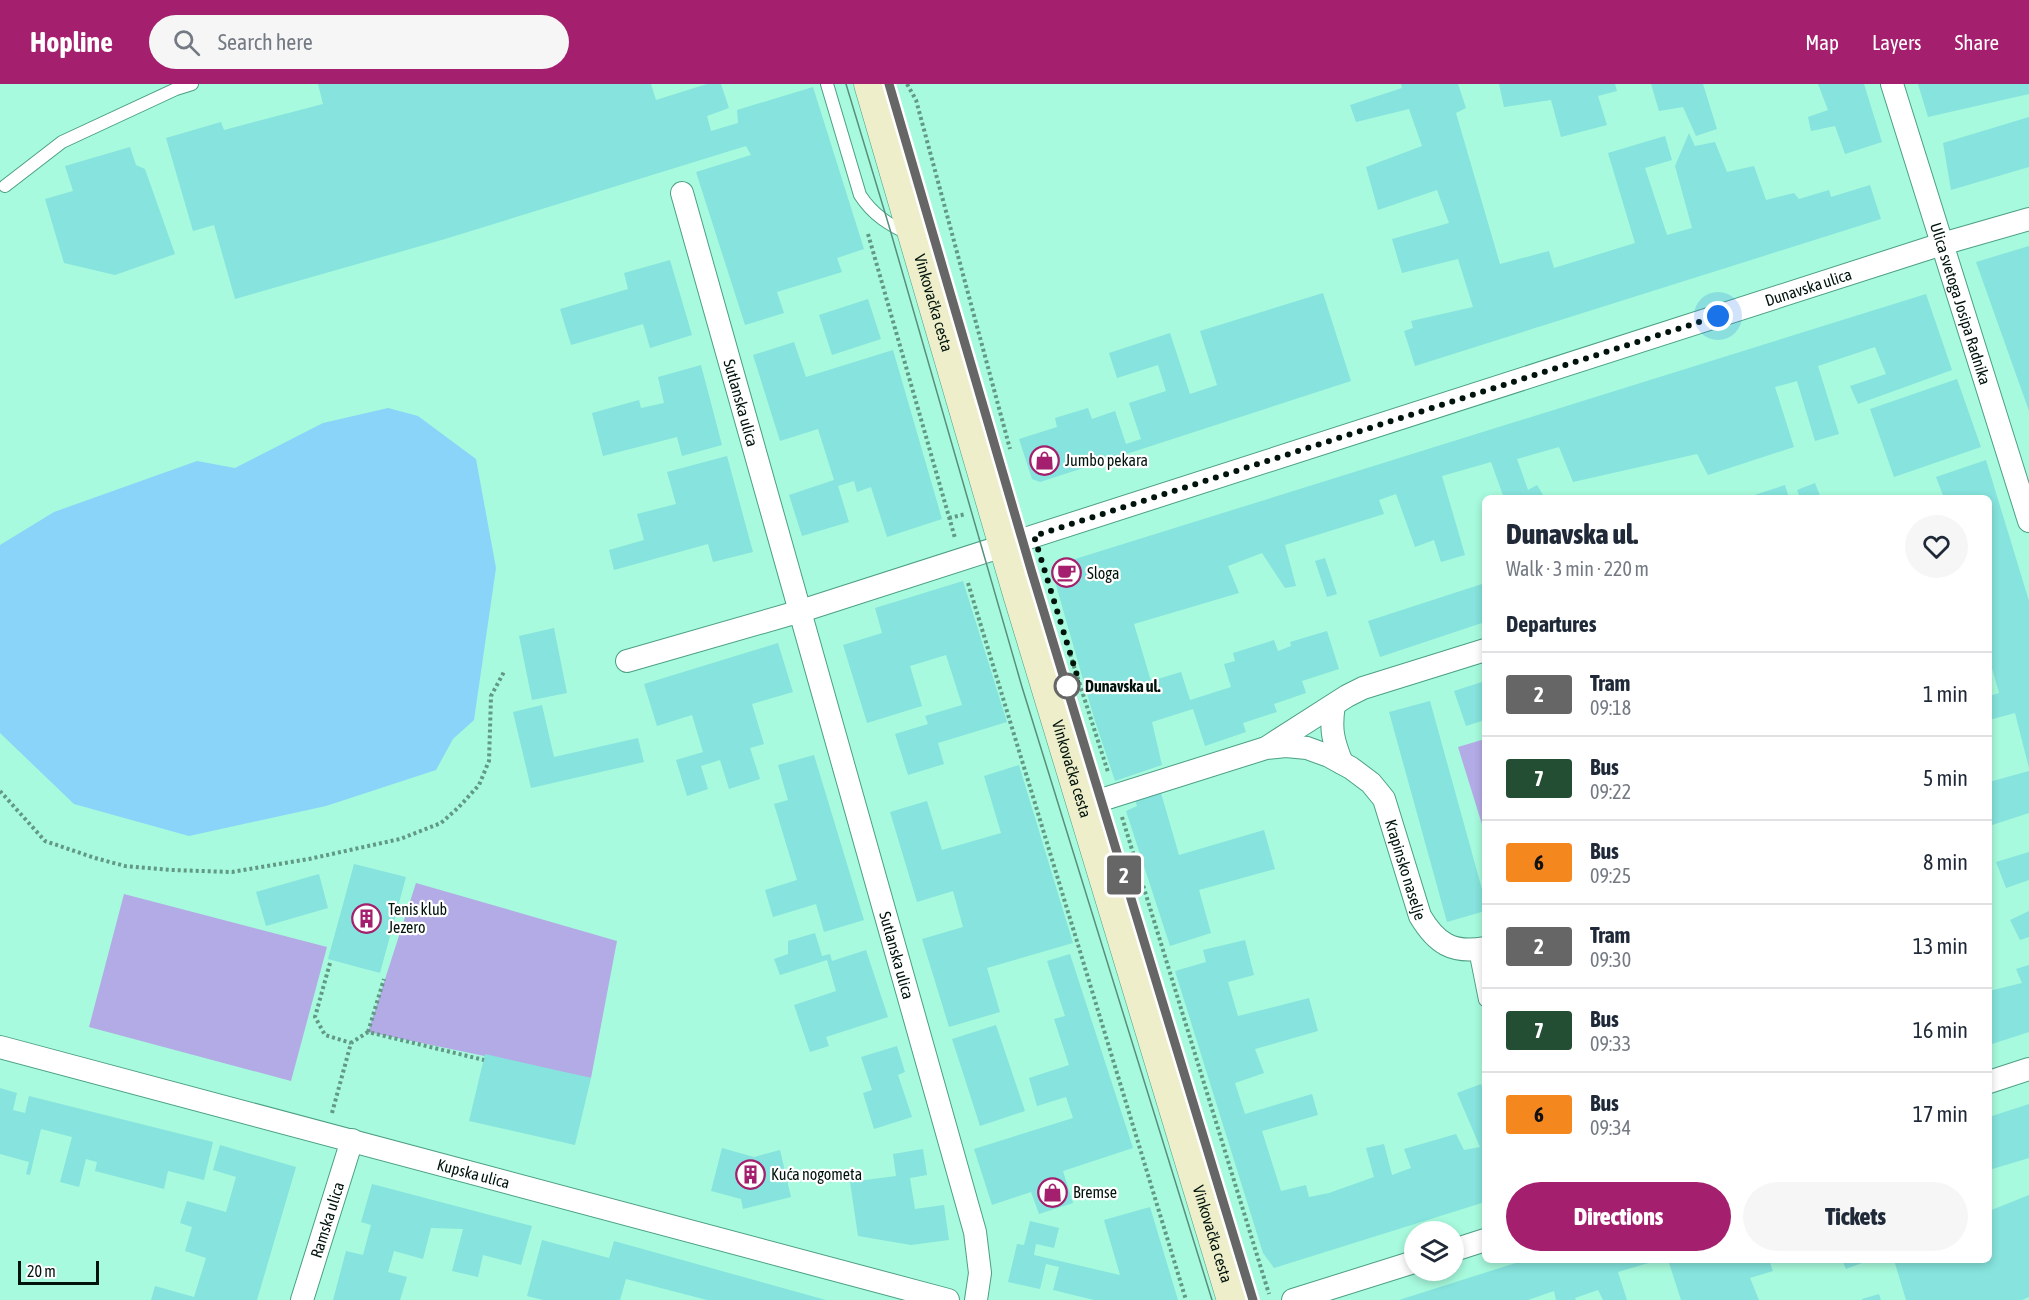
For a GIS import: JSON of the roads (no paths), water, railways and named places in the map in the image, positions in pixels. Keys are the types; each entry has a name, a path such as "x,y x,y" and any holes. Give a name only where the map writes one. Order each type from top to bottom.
{"main road":[{"name":"Vinkovačka cesta","path":"870,84 1082,806 1233,1300"}],"street":[{"name":"Ulica svetoga Josipa Radnika","path":"1892,84 2029,521"},
{"name":"Sutlanska ulica","path":"682,194 975,1232 980,1273 976,1300"},
{"name":"Dunavska ulica","path":"1005,545 1942,244 2029,219"},
{"path":"627,661 801,611 1005,545"},
{"name":"Krapinsko naselje","path":"1266,748 1363,688 1482,651"},
{"path":"1335,705 1333,742 1342,763"},
{"name":"Krapinsko naselje","path":"1082,806 1266,748 1286,746 1306,748 1329,756 1371,783 1383,799 1420,915 1429,931 1441,943 1457,949 1480,949"},
{"name":"Kupska ulica","path":"0,1047 948,1300"},
{"path":"1992,1081 2029,1069"},
{"name":"Ramska ulica","path":"302,1300 352,1140"},
{"path":"1464,1247 1482,1241"},
{"path":"1293,1300 1404,1265"}],"lane":[{"path":"5,186 62,142 176,89 192,84"},
{"name":"Vinkovačka cesta","path":"827,84 860,195 868,207 884,222 914,236"},
{"path":"1480,949 1482,969"}],"water":[{"path":"388,408 418,416 476,459 496,568 474,720 453,739 436,770 326,806 189,836 74,804 0,733 0,545 54,512 197,461 235,468 323,423"}],"tram line":[{"path":"846,84 1022,687 1212,1300"},
{"path":"889,84 1032,573 1253,1300"},
{"name":"2","path":"889,84 1032,573 1253,1300"}],"place":[{"name":"Jumbo pekara","path":"1044,460"},
{"name":"Sloga","path":"1066,573"},
{"name":"Dunavska ul.","path":"1067,686"},
{"name":"Tenis klub Jezero","path":"367,918"},
{"name":"Kuća nogometa","path":"750,1174"},
{"name":"Bremse","path":"1052,1192"}]}
